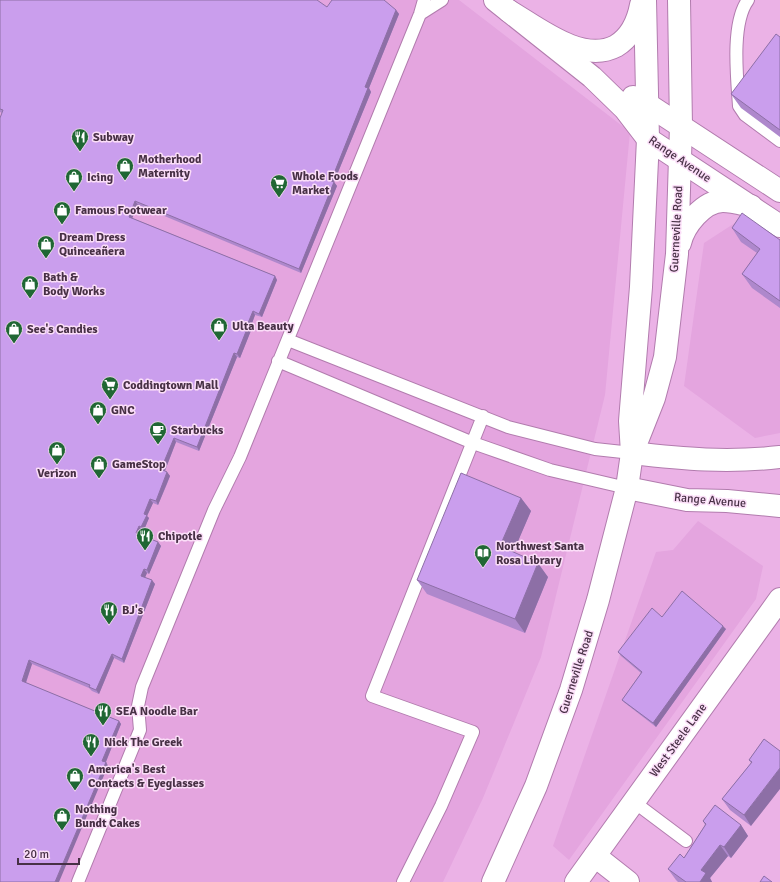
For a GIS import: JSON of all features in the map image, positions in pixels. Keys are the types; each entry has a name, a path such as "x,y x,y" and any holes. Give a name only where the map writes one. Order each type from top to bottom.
{"main road":[{"path":"502,6 569,46 588,52 610,49 622,42 629,35 639,14 643,0"},
{"name":"Guerneville Road","path":"493,882 536,786 572,690 598,600 627,488 632,452 630,421 640,294 648,139 643,0"},
{"name":"Guerneville Road","path":"632,452 654,398 665,357 677,254 681,126 679,0"},
{"name":"Range Avenue","path":"502,6 592,77 625,109 648,139 780,226"},
{"name":"Range Avenue","path":"592,77 647,104 780,191"},
{"path":"677,254 682,234 685,229 699,213 710,205 722,201 751,206"},
{"path":"632,452 695,460 750,460 780,457"},
{"name":"Range Avenue","path":"627,488 687,500 776,509"},
{"name":"West Steele Lane","path":"576,882 780,599"},
{"path":"595,856 628,882"}],"lane":[{"path":"78,882 140,730 138,706 142,687 214,510 240,457 420,14 424,0"},
{"path":"420,14 442,0"},
{"path":"748,0 743,7 737,24 739,106 745,115 780,141"},
{"path":"288,340 508,427 595,449 632,452"},
{"path":"278,361 473,443 550,470 627,488"},
{"path":"403,882 441,806 473,732 372,696 455,482 473,443 483,416"},
{"path":"634,802 686,841"}],"shaded area":[{"name":"Coddingtown Mall","path":"0,0 459,0 630,132 605,395 541,657 483,798 443,882 0,882"},
{"path":"741,219 780,245 780,433 755,438 684,386 704,243"},
{"path":"698,521 763,566 756,599 569,860 553,846 656,552 673,550"}],"building":[{"name":"Coddingtown Mall","path":"0,0 317,0 327,7 332,0 384,0 396,10 365,87 368,88 331,181 334,182 299,269 135,201 129,217 275,276 259,314 253,311 237,354 234,353 197,447 174,438 161,469 167,472 156,501 150,499 144,514 147,515 136,533 158,542 147,570 144,569 141,576 152,580 122,659 112,654 96,690 89,687 90,685 29,660 22,681 119,721 102,761 106,762 55,882 0,882 0,118 3,110 0,109"},
{"path":"776,34 780,37 780,130 731,94"},
{"path":"742,213 780,240 780,301 742,274 760,249 732,228"},
{"name":"Northwest Santa Rosa Library","path":"461,473 521,498 500,546 538,563 515,619 417,580"},
{"path":"682,591 723,626 653,723 622,700 642,672 618,652 652,608 662,617"},
{"path":"764,739 780,751 780,768 744,815 722,799 752,762 749,760"},
{"path":"715,805 741,825 724,847 720,845 701,870 706,873 700,882 686,882 668,869 680,854 684,858 706,824 703,821"},
{"path":"764,876 772,882 760,882"}],"place":[{"name":"Subway","path":"80,152"},
{"name":"Motherhood Maternity","path":"125,181"},
{"name":"Icing","path":"74,192"},
{"name":"Whole Foods Market","path":"279,198"},
{"name":"Famous Footwear","path":"62,225"},
{"name":"Dream Dress Quinceañera","path":"46,259"},
{"name":"Bath & Body Works","path":"30,299"},
{"name":"Ulta Beauty","path":"219,341"},
{"name":"See's Candies","path":"14,344"},
{"name":"Coddingtown Mall","path":"110,400"},
{"name":"GNC","path":"98,425"},
{"name":"Starbucks","path":"158,445"},
{"name":"Verizon","path":"57,465"},
{"name":"GameStop","path":"99,479"},
{"name":"Chipotle","path":"145,551"},
{"name":"Northwest Santa Rosa Library","path":"483,568"},
{"name":"BJ's","path":"109,625"},
{"name":"SEA Noodle Bar","path":"103,726"},
{"name":"Nick The Greek","path":"91,757"},
{"name":"America's Best Contacts & Eyeglasses","path":"75,791"},
{"name":"Nothing Bundt Cakes","path":"62,831"}]}
